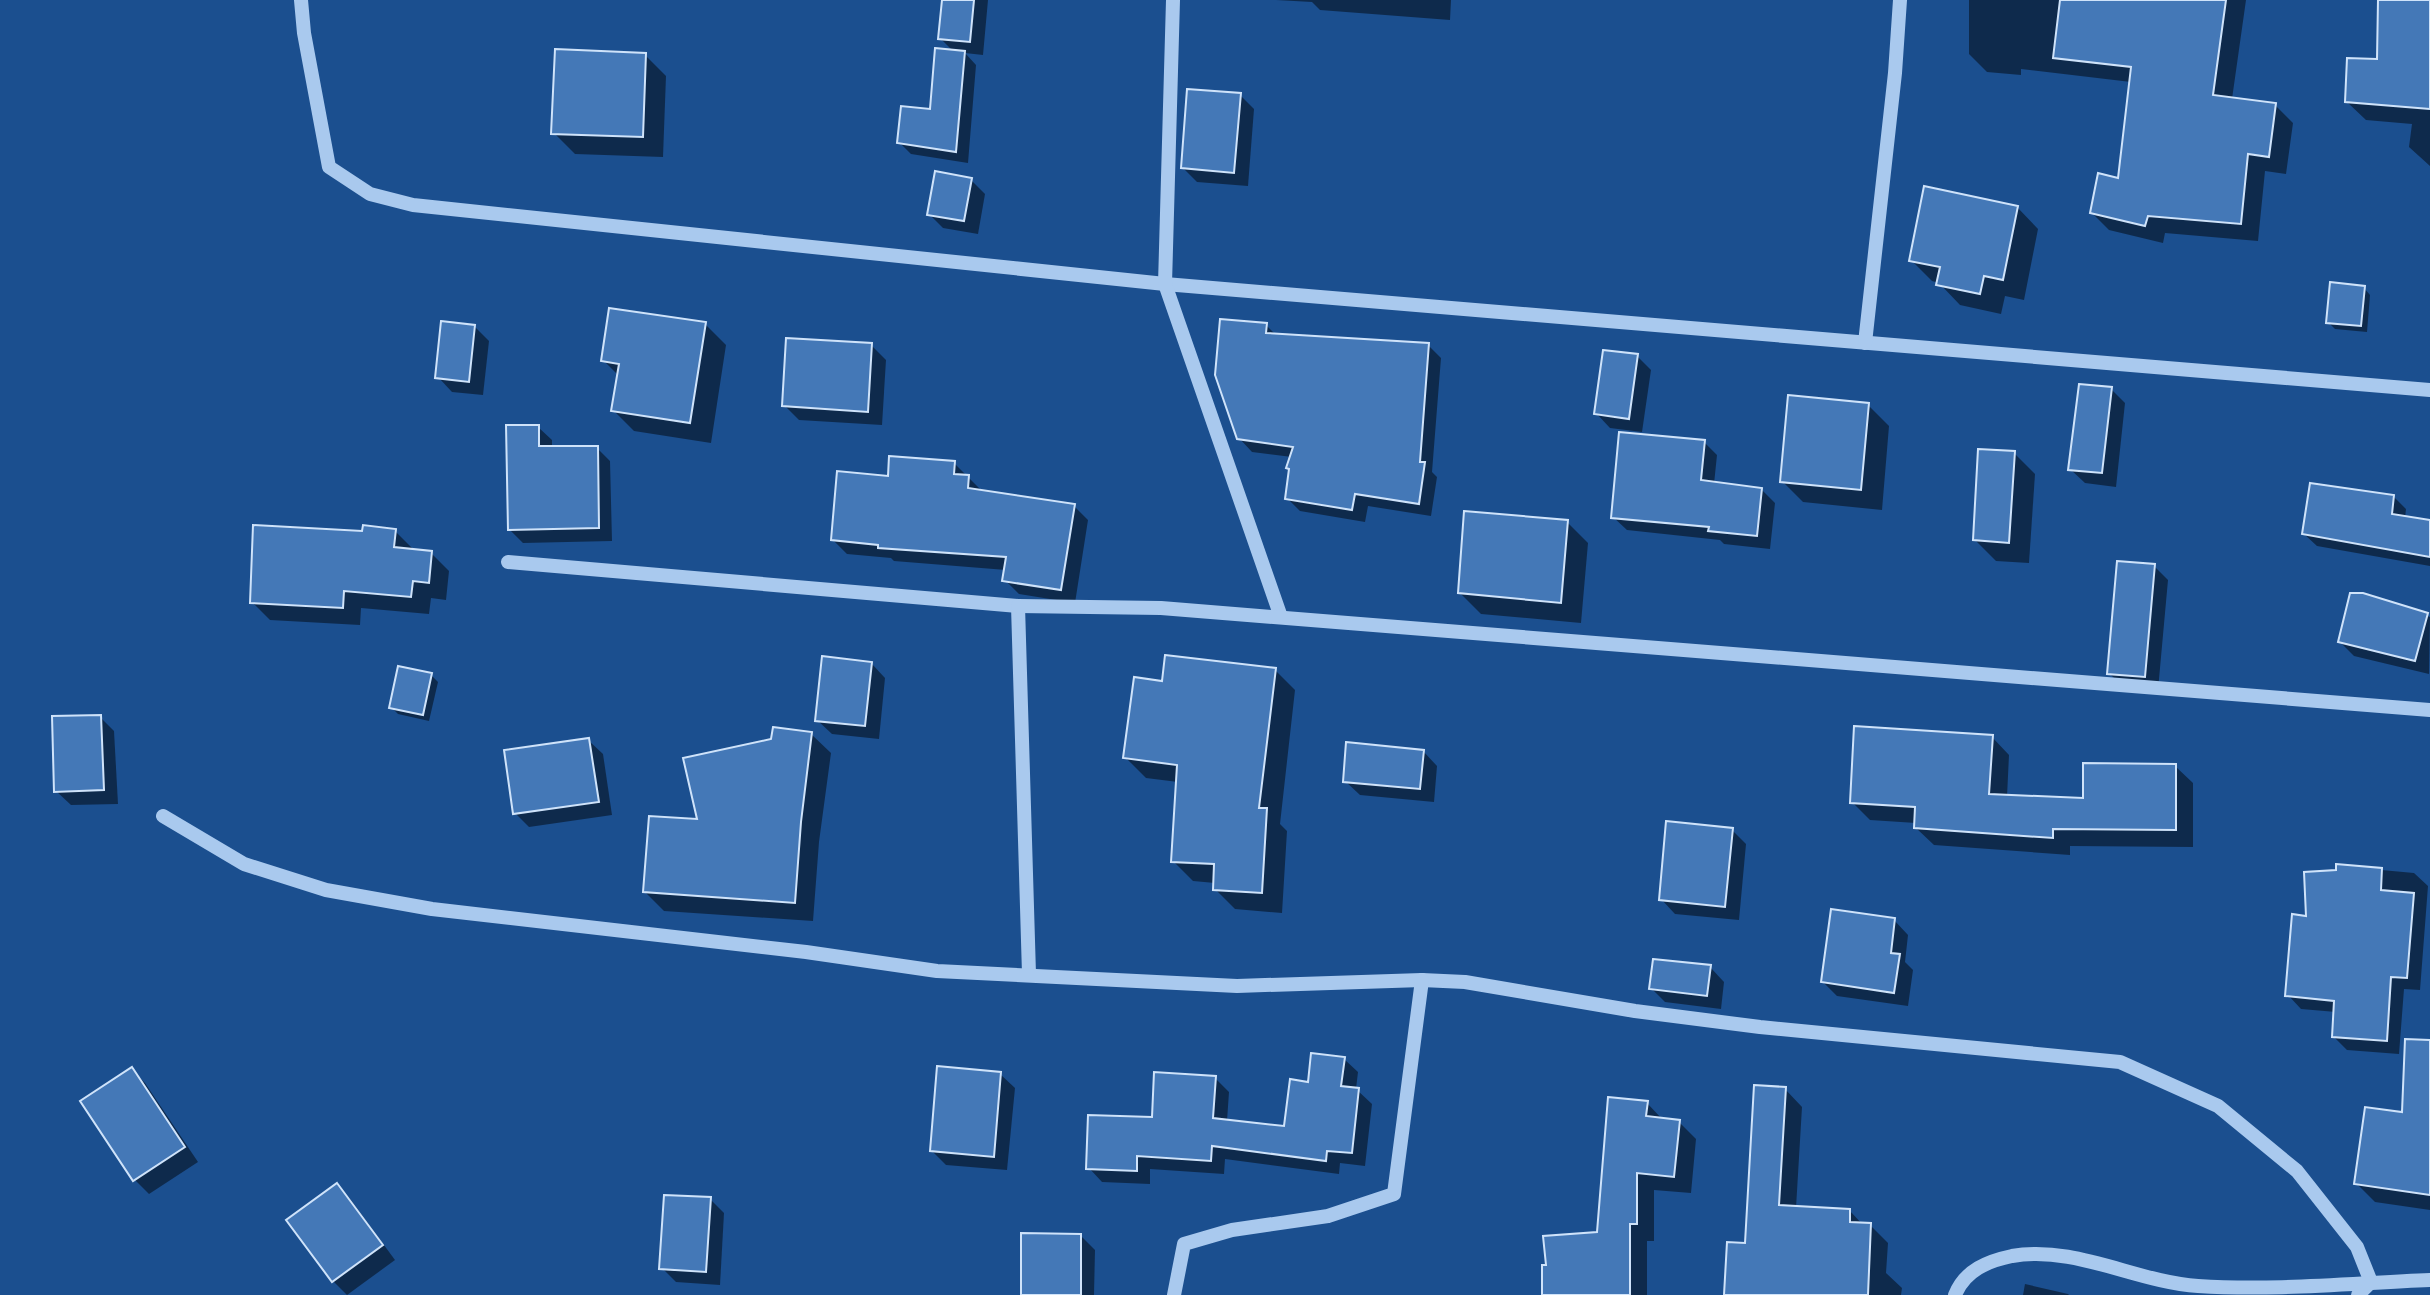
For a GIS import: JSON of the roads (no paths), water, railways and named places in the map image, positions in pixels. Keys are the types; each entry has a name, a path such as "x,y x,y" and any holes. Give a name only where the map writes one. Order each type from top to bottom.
{"street":[{"path":"301,0 304,33 329,167 370,194 413,205 1165,284 2430,390"},
{"path":"1173,0 1165,284 1281,617"},
{"path":"1865,343 1900,0"},
{"path":"508,562 1018,606 1161,608 2430,710"},
{"path":"1018,606 1029,974"},
{"path":"163,816 244,864 326,890 432,909 806,952 937,971 1237,986 1422,980 1465,982 1635,1011 1760,1027 2120,1062 2218,1106 2297,1171 2357,1247 2371,1282"},
{"path":"1174,1295 1184,1244 1232,1230 1328,1216 1394,1194 1422,980"},
{"path":"1955,1295 1979,1265 2015,1256 2063,1256 2149,1279 2196,1286 2278,1287 2430,1280"},
{"path":"2358,1295 2371,1282"}]}
